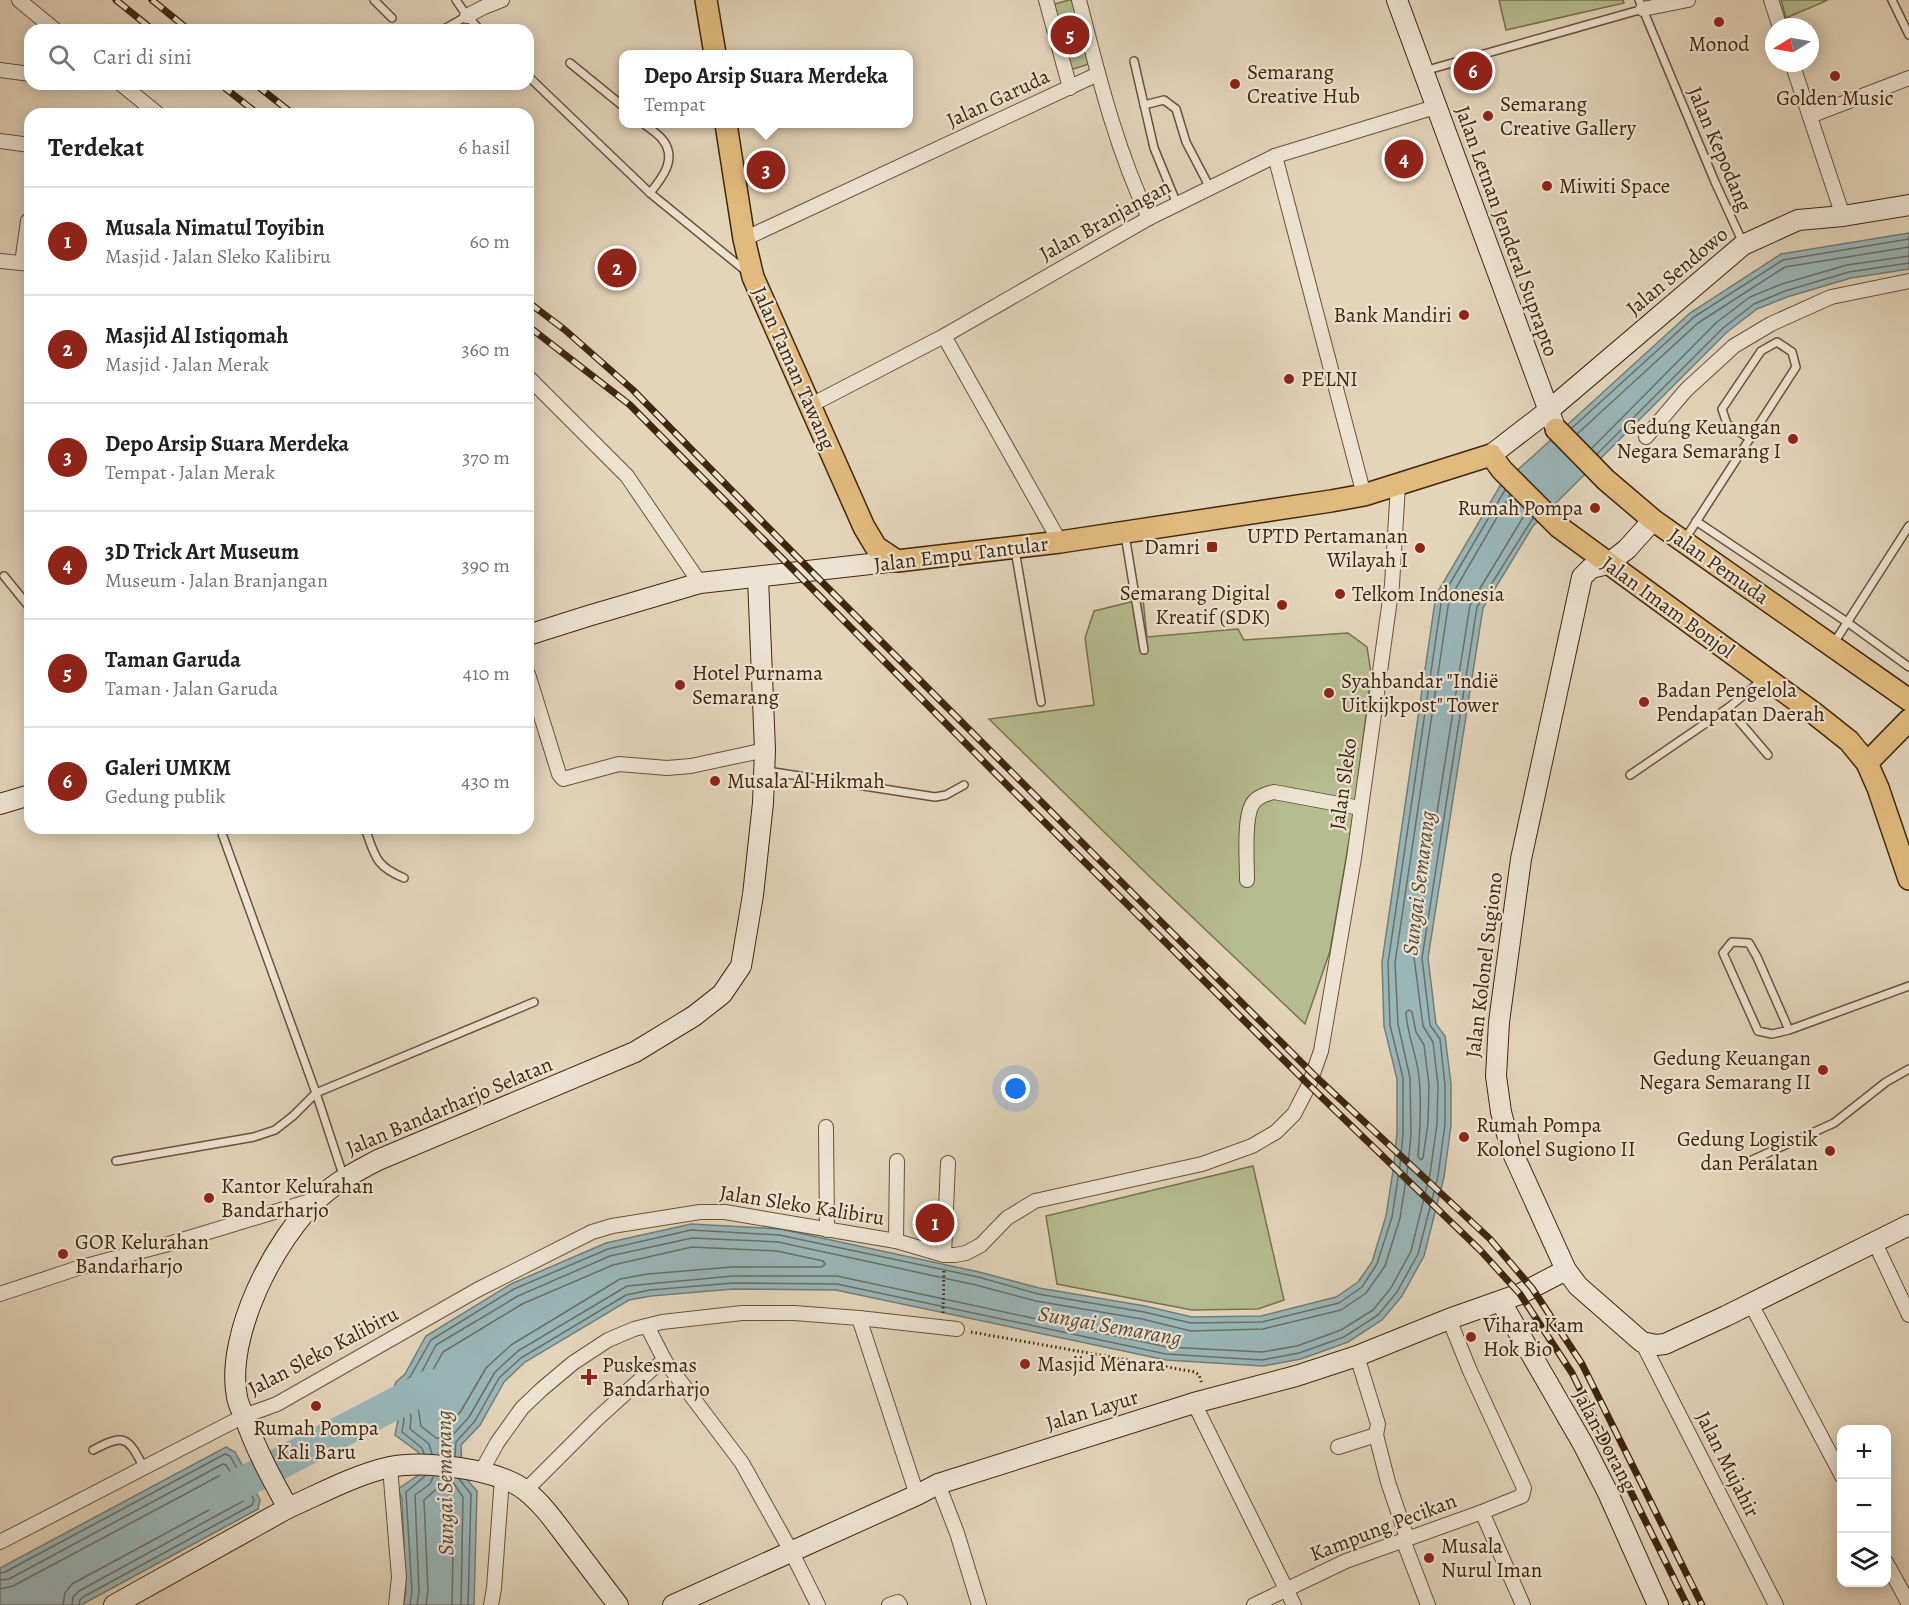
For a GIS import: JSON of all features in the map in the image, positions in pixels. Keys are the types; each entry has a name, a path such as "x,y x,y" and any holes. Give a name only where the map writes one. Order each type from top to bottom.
{"main road":[{"path":"706,0 714,50"},
{"path":"727,128 744,239 753,277"},
{"name":"Jalan Taman Tawang","path":"753,277 864,527 876,547 897,561"},
{"name":"Jalan Pemuda","path":"1552,420 1606,480 1653,520 1909,700"},
{"name":"Jalan Empu Tantular","path":"897,561 1060,542 1364,495 1497,463"},
{"name":"Jalan Imam Bonjol","path":"1497,463 1559,527 1849,741 1867,763 1878,788 1909,879"},
{"path":"1867,763 1909,720"}],"street":[{"path":"19,0 48,24"},
{"path":"467,16 502,0"},
{"path":"1046,0 1070,88"},
{"path":"1079,0 1098,74 1123,156 1149,218"},
{"name":"Jalan Letnan Jenderal Suprapto","path":"1397,0 1552,420"},
{"path":"1641,5 1688,0"},
{"path":"1771,0 1777,18"},
{"path":"0,70 24,73"},
{"path":"1795,72 1843,216"},
{"name":"Jalan Garuda","path":"744,239 1098,74"},
{"path":"1810,116 1909,78"},
{"path":"128,90 151,108"},
{"name":"Jalan Branjangan","path":"811,405 944,336 1149,218 1275,156 1435,107"},
{"path":"0,141 24,144"},
{"path":"1275,156 1364,495"},
{"name":"Jalan Sendowo","path":"1497,463 1552,420 1743,245 1798,220 1843,216 1909,205"},
{"path":"0,261 24,263"},
{"path":"1646,437 1686,390 1734,346 1761,330 1831,297 1909,281"},
{"path":"944,336 1060,542"},
{"path":"534,388 627,476 700,584"},
{"name":"Jalan Sleko","path":"1309,1085 1321,1051 1354,858 1392,585 1398,485"},
{"name":"Jalan Kolonel Sugiono","path":"1642,1342 1578,1286 1566,1270 1511,1149 1501,1112 1496,1076 1497,1034 1521,859 1582,578 1591,568 1608,564 1633,543 1653,520"},
{"name":"Jalan Empu Tantular","path":"534,633 700,584 897,561"},
{"name":"Jalan Bandarharjo Selatan","path":"288,1508 252,1439 237,1398 234,1367 243,1325 260,1282 289,1233 319,1198 344,1178 378,1160 635,1052 694,1017 722,994 741,966 763,803 765,750 758,578"},
{"path":"534,693 562,778 619,764 668,768 691,766 765,750"},
{"path":"1247,880 1248,818 1251,805 1257,799 1274,792 1360,808"},
{"path":"0,804 24,797"},
{"name":"Jalan Sleko Kalibiru","path":"0,1542 244,1416 277,1404 477,1290 602,1228 710,1211 725,1212 896,1241 944,1255 966,1253 991,1236 1007,1218 1039,1199 1202,1164 1252,1146 1276,1132 1294,1114 1309,1085"},
{"path":"826,1127 827,1230"},
{"path":"896,1241 897,1161"},
{"path":"944,1255 948,1163"},
{"path":"0,1294 78,1268 172,1243 319,1198"},
{"path":"1642,1342 1665,1344 1909,1226"},
{"path":"1875,1243 1909,1315"},
{"name":"Jalan Layur","path":"673,1605 938,1484 1201,1401 1296,1376 1357,1356 1449,1319 1501,1302 1566,1270"},
{"name":"Jalan Dorang","path":"1501,1302 1598,1474 1658,1605"},
{"path":"1751,1304 1837,1467"},
{"path":"475,1470 522,1408 542,1389 573,1363 608,1340 634,1329 662,1322 742,1313 794,1313 957,1329"},
{"path":"859,1318 917,1495"},
{"name":"Kampung Pecikan","path":"1254,1605 1346,1561 1522,1496 1524,1488 1470,1371 1449,1319"},
{"path":"647,1326 665,1361 742,1463 818,1605"},
{"name":"Jalan Mujahir","path":"1642,1342 1776,1605"},
{"path":"1357,1356 1378,1424 1376,1436 1388,1482 1428,1605"},
{"path":"526,1490 597,1419 652,1369 665,1361"},
{"path":"1201,1401 1294,1605"},
{"path":"1338,1447 1376,1436"},
{"path":"114,1605 288,1508 351,1480 390,1467 415,1465 475,1470 502,1478 526,1490 547,1510 618,1605"},
{"path":"390,1467 399,1577 396,1605"},
{"path":"491,1605 502,1478"},
{"path":"938,1484 957,1533 979,1605"},
{"path":"1482,1512 1523,1605"},
{"path":"1891,1570 1909,1604"},
{"path":"889,1605 898,1602 900,1605"}],"lane":[{"path":"374,0 392,18"},
{"path":"456,0 474,24"},
{"path":"1892,0 1909,35"},
{"path":"1422,71 1641,5"},
{"name":"Jalan Kepodang","path":"1641,5 1743,245"},
{"path":"453,24 467,16"},
{"path":"1134,61 1154,148 1177,204"},
{"path":"570,63 619,103"},
{"name":"Jalan Taman Tawang","path":"534,82 650,193 753,277"},
{"path":"1144,105 1164,100 1176,110 1186,142 1210,188"},
{"path":"650,128 662,139 669,151 669,165 650,193"},
{"path":"1684,541 1796,367 1792,352 1777,342 1761,351 1722,409 1727,424 1749,438"},
{"path":"1696,521 1847,622 1909,667"},
{"path":"1832,646 1909,526"},
{"path":"1124,532 1143,650"},
{"path":"1015,548 1041,702"},
{"path":"4,576 24,601"},
{"path":"1630,775 1728,708 1762,676"},
{"path":"1728,708 1768,754"},
{"path":"764,771 936,797 946,795 964,785"},
{"path":"222,834 316,1093 344,1178"},
{"path":"367,834 381,865 389,872 405,878"},
{"path":"1789,1030 1749,943 1732,942 1723,953 1758,1031 1772,1034 1789,1030 1909,986"},
{"path":"116,1161 254,1137 275,1130 316,1093 534,1002"},
{"path":"1752,1160 1834,1123 1886,1082 1909,1069"},
{"path":"93,1450 110,1441 120,1439 128,1443 144,1468"}],"path":[{"path":"944,1272 944,1309"},
{"path":"957,1329 1196,1372 1199,1375 1201,1401"}],"green space":[{"path":"1073,0 1092,63 1067,71 1048,6"},
{"path":"1499,0 1623,0 1624,3 1506,30"},
{"path":"1781,0 1828,0 1786,18"},
{"path":"1143,599 1147,637 1238,629 1244,640 1348,633 1367,647 1371,673 1355,807 1330,951 1305,1024 1151,878 989,719 1094,705 1085,638 1094,611"},
{"path":"1253,1166 1284,1300 1258,1309 1192,1310 1057,1284 1046,1216"}],"water":[{"name":"Sungai Semarang","path":"1909,233 1909,269 1851,278 1787,297 1757,309 1727,332 1533,526 1483,608 1428,958 1436,1024 1445,1036 1451,1084 1451,1125 1444,1177 1424,1256 1402,1296 1382,1320 1348,1342 1301,1359 1263,1366 1166,1360 836,1290 733,1289 629,1300 525,1362 504,1382 480,1425 461,1445 462,1474 477,1491 474,1605 403,1605 406,1592 402,1499 398,1489 420,1474 418,1452 395,1435 398,1420 393,1390 396,1382 405,1374 426,1336 511,1284 606,1243 691,1224 780,1229 979,1272 1039,1288 1145,1306 1192,1317 1261,1316 1336,1297 1358,1282 1372,1262 1386,1216 1394,1164 1397,1133 1397,1079 1384,1026 1382,962 1436,595 1500,486 1690,313 1781,254"},
{"path":"226,1447 235,1452 245,1470 251,1468 259,1482 253,1486 260,1500 258,1509 81,1605 0,1605 0,1568"}],"waterway":[{"path":"217,1496 431,1385"}],"railway":[{"path":"116,0 146,24"},
{"path":"152,0 182,24"},
{"path":"228,90 250,108"},
{"path":"263,90 285,108"},
{"path":"534,307 565,330 633,390 1313,1074 1490,1239 1532,1288 1582,1364 1702,1605"},
{"path":"534,331 630,405 993,771 1309,1085 1480,1250 1520,1294 1572,1373 1687,1605"}],"place":[{"name":"Monod","path":"1719,22"},
{"name":"Taman Garuda","path":"1070,35"},
{"name":"Galeri UMKM","path":"1473,71"},
{"name":"Golden Music","path":"1835,76"},
{"name":"Semarang Creative Hub","path":"1235,84"},
{"name":"Semarang Creative Gallery","path":"1488,116"},
{"name":"3D Trick Art Museum","path":"1404,159"},
{"name":"Depo Arsip Suara Merdeka","path":"766,170"},
{"name":"Miwiti Space","path":"1547,186"},
{"name":"Masjid Al Istiqomah","path":"617,268"},
{"name":"Bank Mandiri","path":"1464,315"},
{"name":"PELNI","path":"1289,379"},
{"name":"Gedung Keuangan Negara Semarang I","path":"1793,439"},
{"name":"Rumah Pompa","path":"1595,508"},
{"name":"Damri","path":"1212,547"},
{"name":"UPTD Pertamanan Wilayah I","path":"1420,548"},
{"name":"Telkom Indonesia","path":"1340,594"},
{"name":"Semarang Digital Kreatif (SDK)","path":"1282,605"},
{"name":"Hotel Purnama Semarang","path":"680,685"},
{"name":"Syahbandar \"Indië Uitkijkpost\" Tower","path":"1329,693"},
{"name":"Badan Pengelola Pendapatan Daerah","path":"1644,702"},
{"name":"Musala Al Hikmah","path":"715,781"},
{"name":"Gedung Keuangan Negara Semarang II","path":"1823,1070"},
{"name":"Rumah Pompa Kolonel Sugiono II","path":"1464,1137"},
{"name":"Gedung Logistik dan Peralatan","path":"1830,1151"},
{"name":"Kantor Kelurahan Bandarharjo","path":"209,1198"},
{"name":"Musala Nimatul Toyibin","path":"935,1223"},
{"name":"GOR Kelurahan Bandarharjo","path":"63,1254"},
{"name":"Vihara Kam Hok Bio","path":"1471,1337"},
{"name":"Masjid Menara","path":"1025,1364"},
{"name":"Puskesmas Bandarharjo","path":"589,1377"},
{"name":"Rumah Pompa Kali Baru","path":"316,1406"},
{"name":"Musala Nurul Iman","path":"1429,1558"}]}
